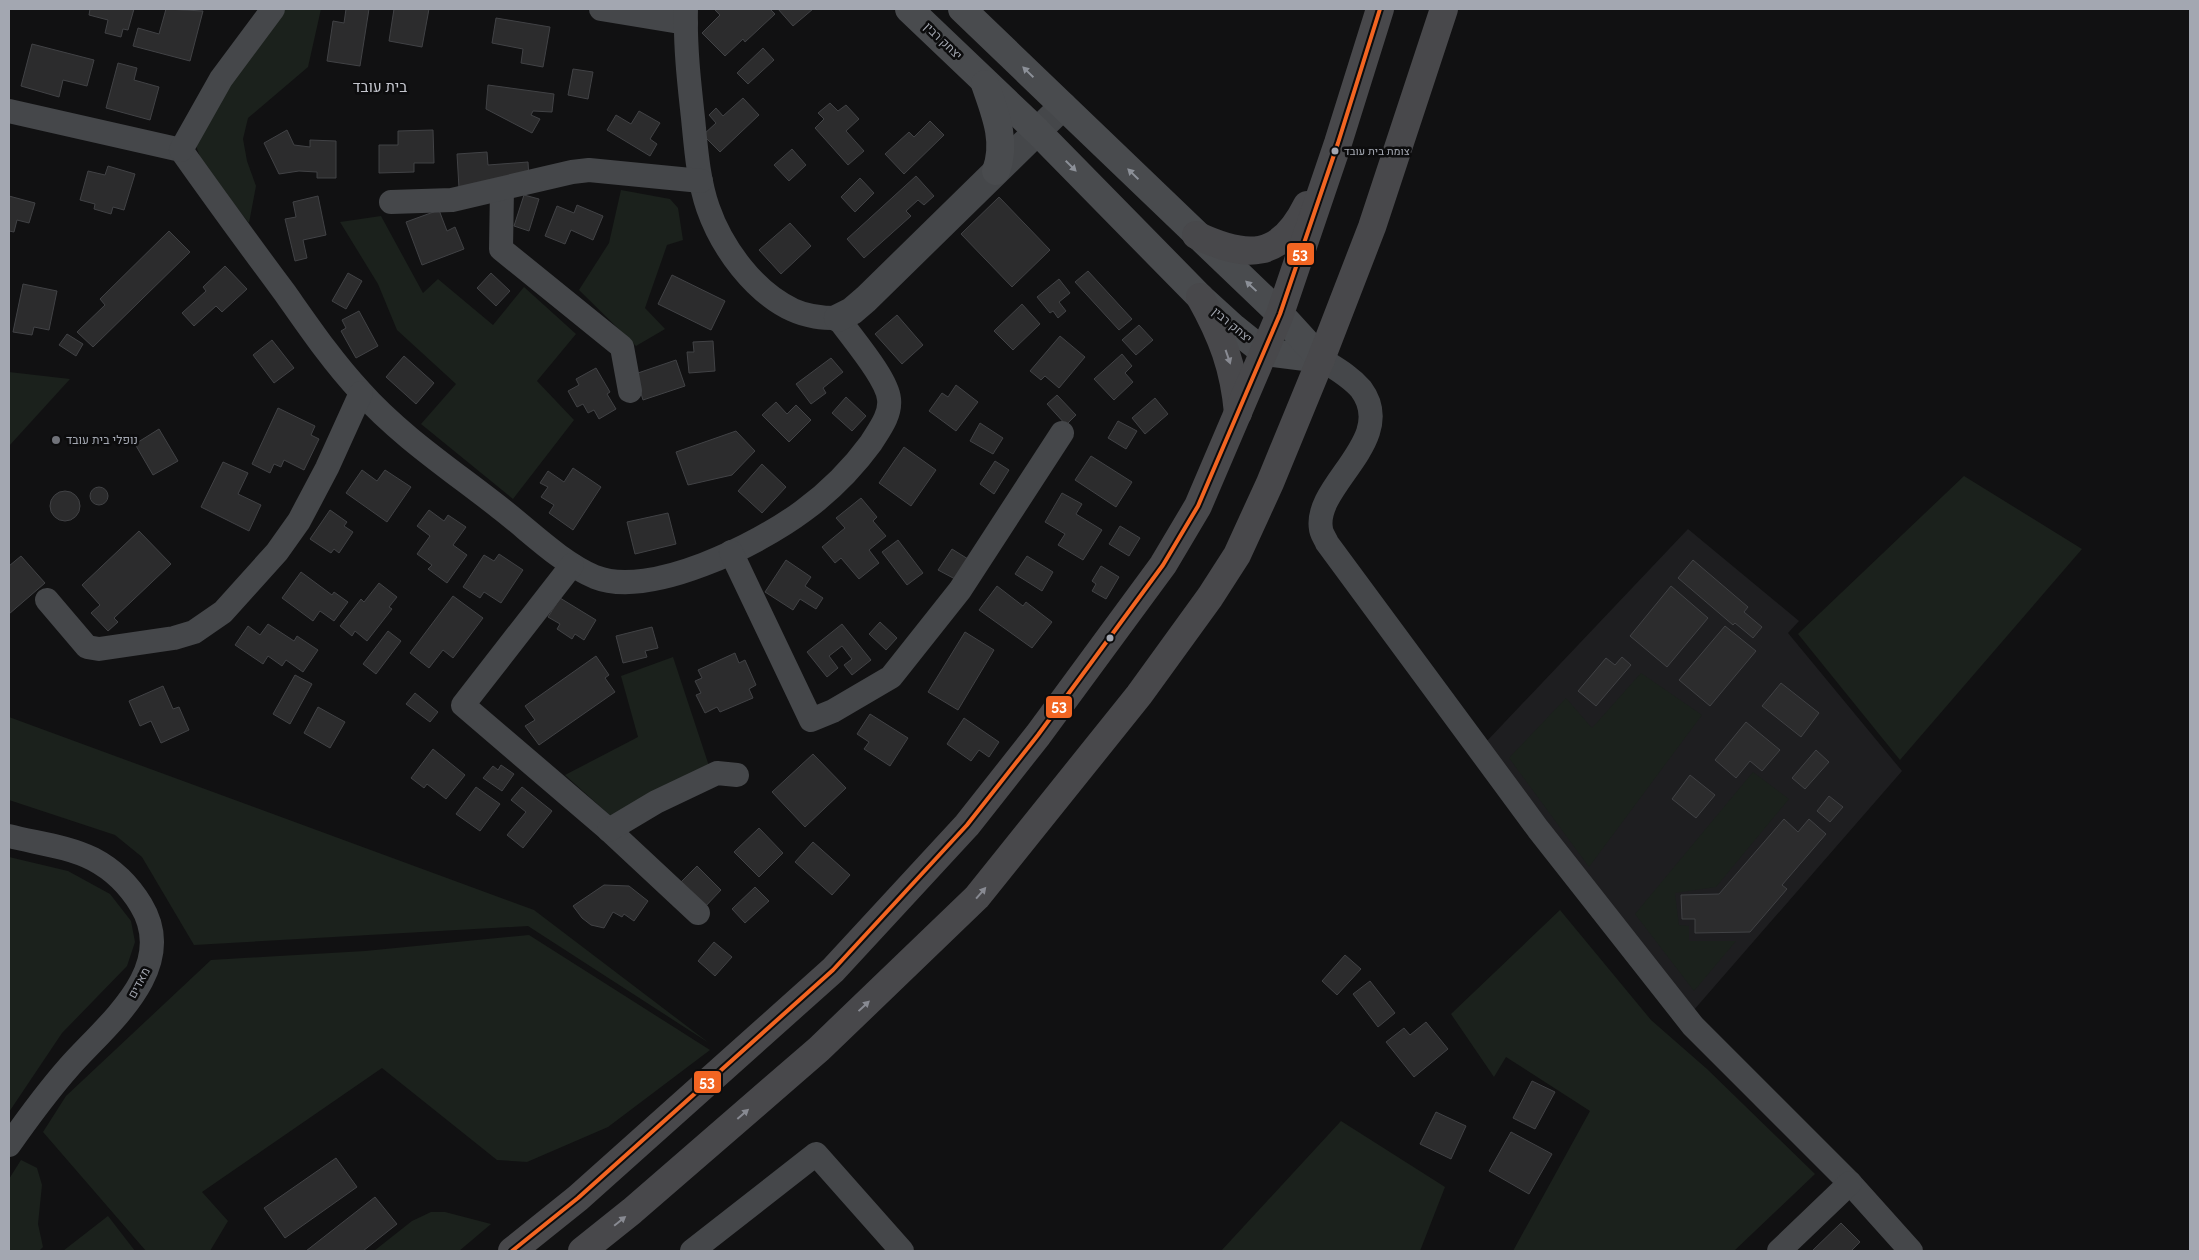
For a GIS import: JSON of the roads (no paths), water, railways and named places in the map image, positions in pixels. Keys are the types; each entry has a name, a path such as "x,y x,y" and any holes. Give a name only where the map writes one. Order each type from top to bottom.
{"highway":[{"path":"512,1251 578,1198 833,970 967,825 1038,735 1163,565 1198,506 1280,314 1338,143 1380,9"},
{"path":"582,1251 632,1211 819,1049 984,890 1139,695 1231,564 1270,483 1372,227 1444,9"},
{"path":"1196,235 1233,250 1267,248 1282,239 1299,222 1338,143"},
{"path":"1200,297 1219,331 1230,364 1238,414"}],"main road":[{"name":"יצחק רבין","path":"909,9 1037,132 1200,297 1264,352 1321,359"},
{"path":"962,9 1280,314 1321,359"},
{"path":"984,80 995,111 1000,138 999,162 996,171"}],"street":[{"path":"181,150 225,73 273,9"},
{"path":"601,9 686,16 688,63 701,181 708,208 722,240 738,262 758,284 792,310 810,316 838,318 866,298 1063,106"},
{"path":"9,111 181,150 330,356 361,393 397,427 572,565 609,581 638,582 683,571 732,552 779,527 824,494 863,454 885,420 889,406 886,388 838,318"},
{"path":"392,202 452,200 572,172 590,170 701,181"},
{"path":"502,189 501,249 622,347 630,390"},
{"path":"1321,359 1347,376 1361,390 1370,405 1369,425 1363,446 1324,509 1320,528 1327,542 1538,829 1689,1022 1850,1183 1911,1251"},
{"path":"47,600 87,646 99,649 174,638 194,632 223,612 277,552 299,521 327,468 361,393"},
{"path":"732,552 811,720 833,711 891,677 960,590 1062,433"},
{"path":"572,565 463,705 609,830 698,913"},
{"path":"609,830 656,802 716,774 737,775"},
{"name":"מאדים","path":"9,836 70,850 92,858 114,872 135,894 146,913 152,941 149,965 129,1002 48,1092 9,1145"},
{"path":"692,1251 816,1154 902,1251"},
{"path":"1779,1251 1850,1183"}],"place":[{"name":"צומת בית עובד","path":"1335,151"},
{"name":"נופלי בית עובד","path":"56,440"}],"district":[{"name":"בית עובד","path":"380,87"}]}
